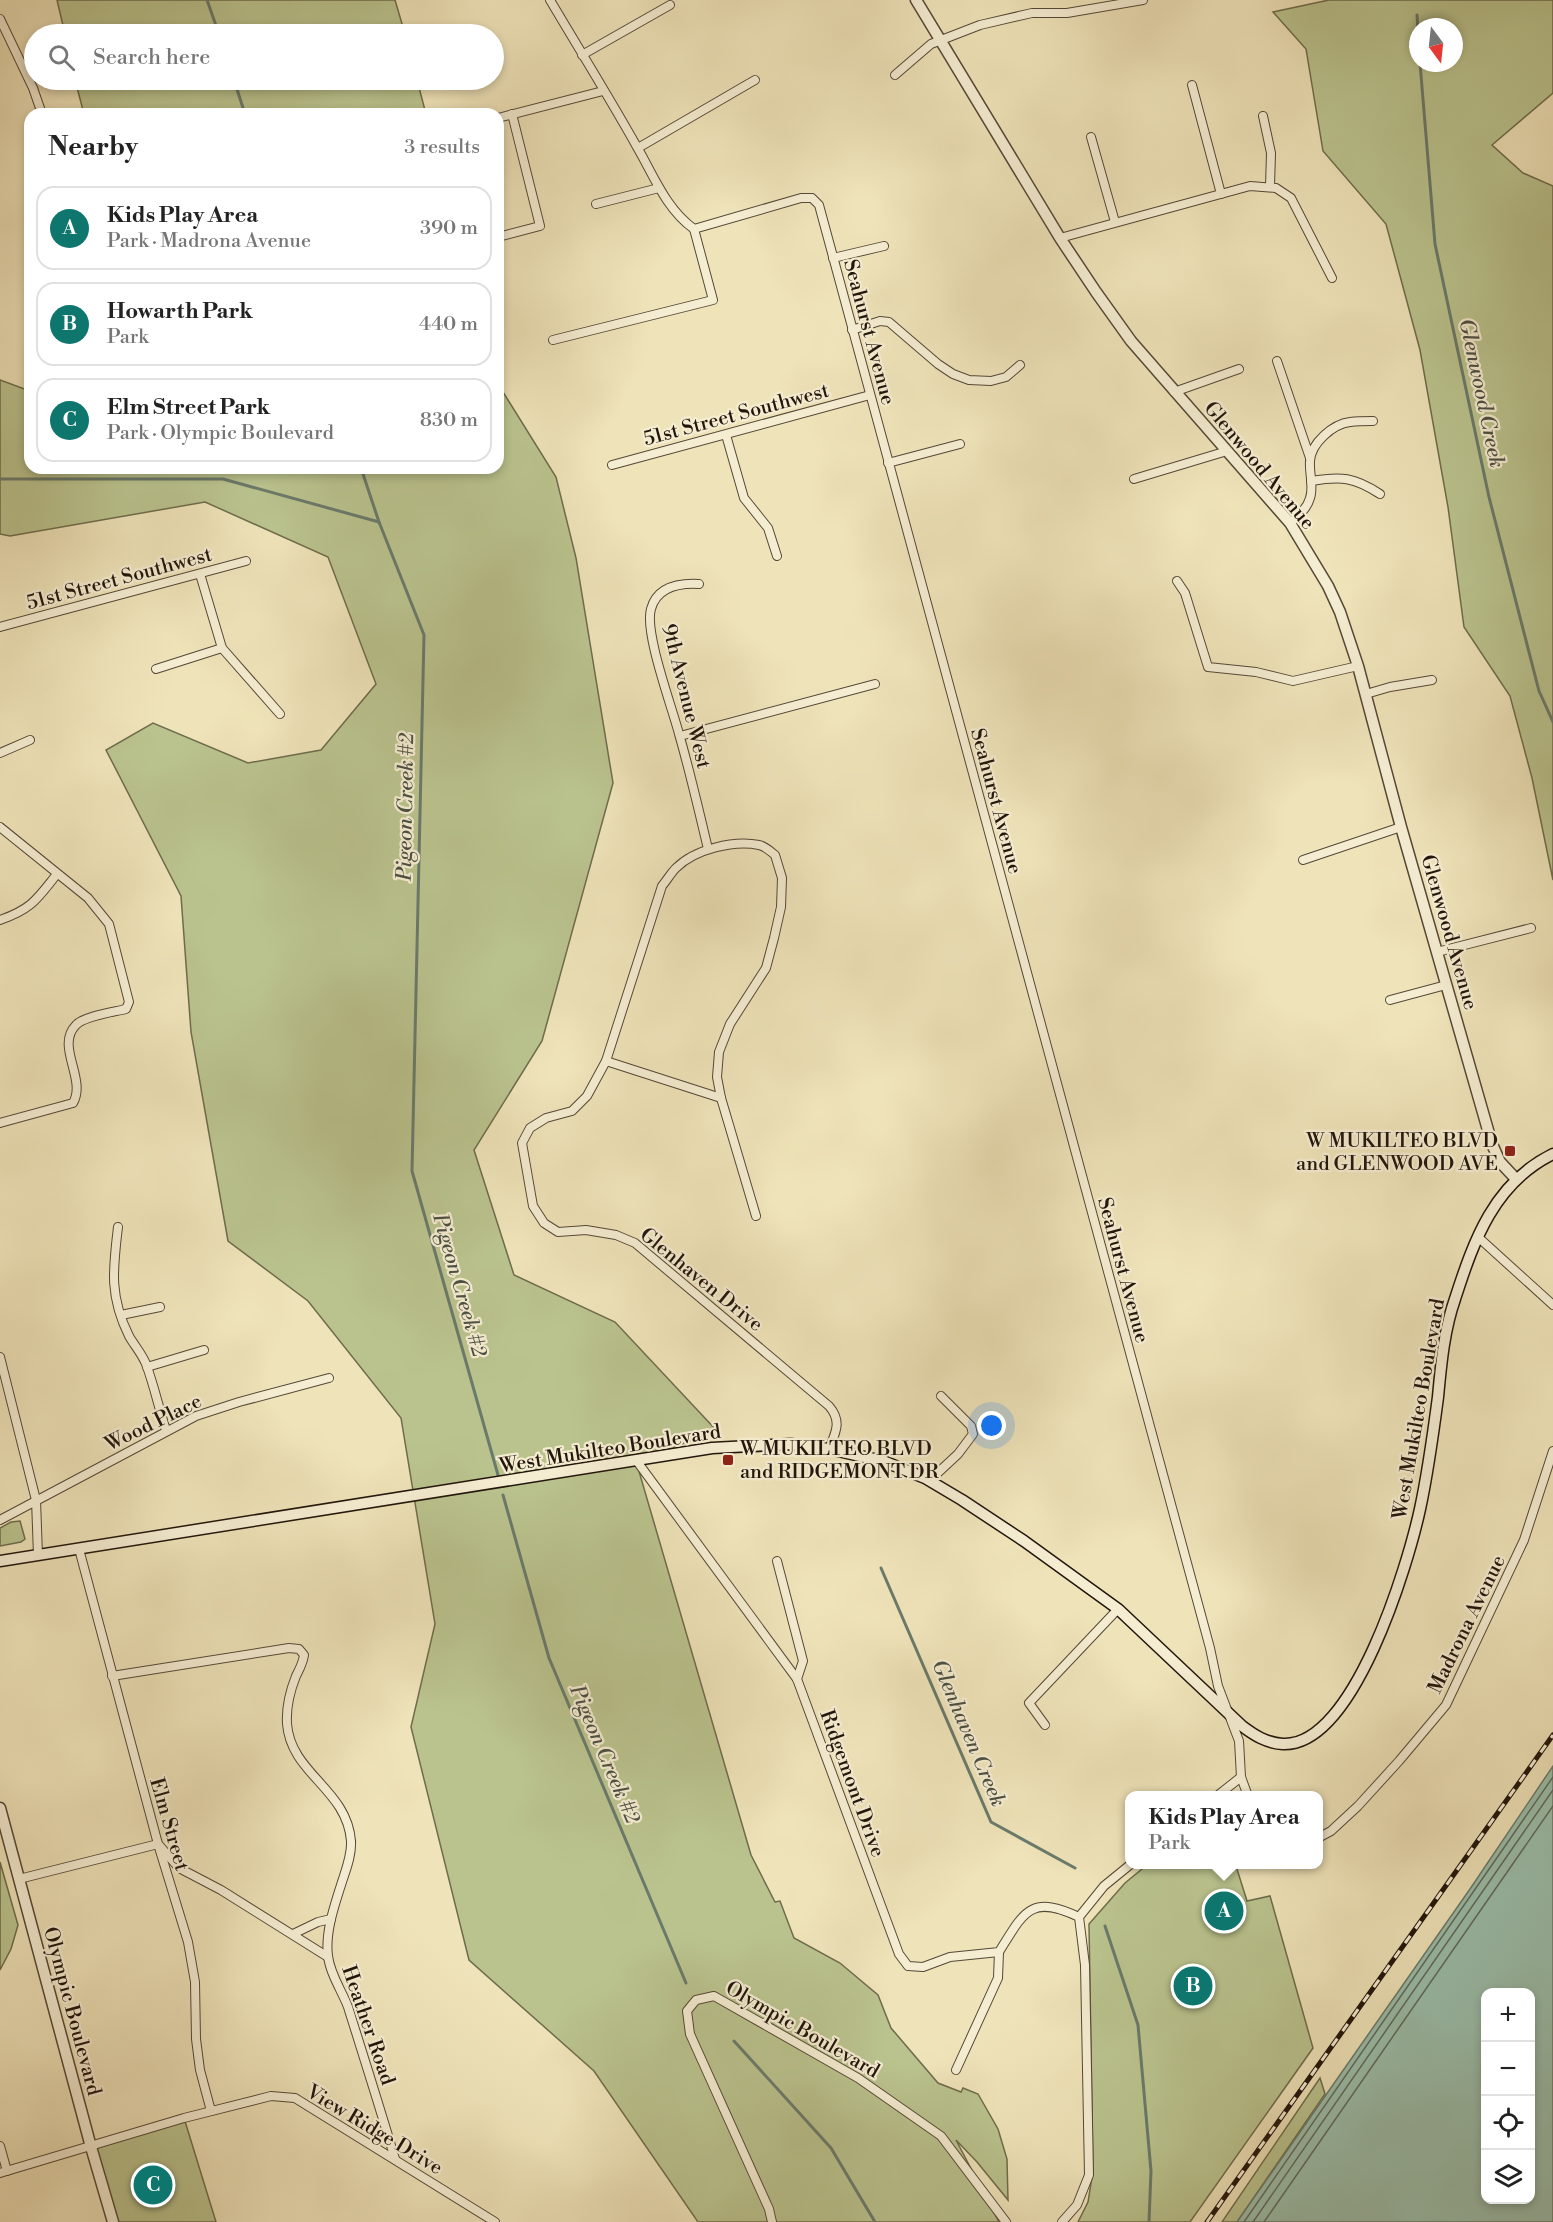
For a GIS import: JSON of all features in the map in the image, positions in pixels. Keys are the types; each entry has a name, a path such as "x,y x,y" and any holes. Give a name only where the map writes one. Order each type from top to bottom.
{"main road":[{"name":"Glenwood Avenue","path":"916,0 1060,238 1131,341 1290,523 1328,586 1340,612 1358,666 1401,827 1492,1144 1500,1162 1515,1178"},
{"name":"West Mukilteo Boulevard","path":"0,1562 712,1448 791,1444 830,1449 883,1461 905,1469 962,1500 1024,1541 1118,1609 1228,1713 1258,1738 1283,1744 1296,1742 1313,1734 1331,1719 1360,1677 1395,1594 1420,1511 1431,1452 1443,1353 1454,1301 1478,1237 1492,1208 1515,1178 1536,1162 1553,1154"},
{"name":"Olympic Boulevard","path":"0,1808 113,2222"}],"street":[{"path":"550,0 638,148 659,188 680,219 694,229 712,300 553,340"},
{"path":"895,75 931,44 980,25 1032,13 1067,13 1143,0"},
{"path":"582,55 670,5"},
{"path":"0,19 24,69"},
{"path":"638,148 755,80"},
{"path":"1192,85 1221,194"},
{"path":"34,90 40,108"},
{"path":"504,116 603,91"},
{"path":"504,235 540,225 512,114"},
{"path":"1263,116 1271,153 1270,186"},
{"path":"1091,137 1115,222"},
{"path":"1060,238 1250,186 1270,186 1291,198 1332,278"},
{"path":"596,204 659,188"},
{"name":"Seahurst Avenue","path":"694,229 801,198 812,198 819,205 1210,1648 1218,1686 1239,1741 1241,1777 1246,1791"},
{"path":"833,258 884,246"},
{"path":"852,330 880,321 889,322 938,364 953,374 969,380 991,381 1006,377 1020,365"},
{"path":"1277,361 1310,458 1310,501 1290,523"},
{"path":"1174,392 1239,369"},
{"name":"51st Street Southwest","path":"612,465 870,395"},
{"path":"1310,458 1319,441 1330,430 1348,422 1373,421"},
{"path":"726,435 744,498 768,528 777,556"},
{"path":"888,463 960,444"},
{"path":"1134,478 1227,451"},
{"path":"1311,481 1346,478 1365,484 1380,494"},
{"name":"51st Street Southwest","path":"0,627 246,561"},
{"path":"200,574 222,648 280,714"},
{"path":"1177,581 1185,593 1208,667 1256,672 1293,681 1358,666"},
{"name":"9th Avenue West","path":"699,584 683,583 668,588 657,597 650,610 649,630 680,736 708,849"},
{"path":"156,669 222,648"},
{"path":"1366,694 1390,687 1432,680"},
{"path":"680,736 875,684"},
{"path":"0,753 30,740"},
{"path":"0,827 88,898 109,924 129,1002 126,1009 76,1024 68,1039 78,1089 73,1102 0,1123"},
{"path":"1303,860 1401,827"},
{"path":"708,849 736,844 761,845 775,855 782,878 782,908 766,968 730,1024 719,1053 717,1077 721,1098 756,1216"},
{"name":"Glenhaven Drive","path":"708,849 677,867 662,886 606,1061 587,1096 572,1111 546,1118 530,1128 522,1143 533,1206 544,1223 558,1232 586,1230 615,1235 642,1249 835,1412 838,1422 830,1449"},
{"path":"0,920 22,913 38,898 57,874"},
{"path":"1437,952 1531,928"},
{"path":"1390,1000 1446,985"},
{"path":"606,1061 721,1098"},
{"path":"118,1227 113,1275 114,1290 121,1315 147,1367 166,1430"},
{"path":"1478,1237 1553,1305"},
{"path":"121,1315 160,1307"},
{"path":"147,1367 204,1350"},
{"path":"0,1357 36,1500 38,1555"},
{"name":"Wood Place","path":"0,1520 196,1416 329,1378"},
{"path":"929,1481 958,1454 974,1434 971,1426 941,1396"},
{"name":"Madrona Avenue","path":"1323,1835 1331,1831 1358,1806 1446,1705 1524,1540 1553,1450"},
{"name":"Ridgemont Drive","path":"636,1460 797,1679 899,1954 908,1966 923,1967 950,1958 999,1952"},
{"name":"Elm Street","path":"79,1550 158,1845 188,1942 195,1982 196,2039 200,2070 211,2111"},
{"path":"777,1561 803,1661 797,1679"},
{"path":"1045,1725 1029,1703 1118,1609"},
{"name":"Heather Road","path":"112,1676 289,1648 299,1649 304,1655 287,1705 287,1726 292,1747 306,1769 335,1798 345,1816 351,1842 348,1865 331,1919 328,1957 347,2004 395,2159"},
{"path":"1223,1791 1241,1777"},
{"path":"19,1879 158,1845 179,1868 221,1890 328,1957"},
{"path":"1062,2222 1077,2205 1089,2175 1085,1965 1079,1917 1104,1886 1125,1869"},
{"path":"956,2070 998,1978 999,1952 1028,1910 1044,1905 1062,1909 1079,1917"},
{"path":"293,1934 318,1922 331,1919"},
{"name":"Olympic Boulevard","path":"772,2222 769,2210 690,2034 687,2011 696,2000 714,1996 858,2078 941,2136 1006,2222"},
{"name":"View Ridge Drive","path":"3,2172 211,2111 271,2096 295,2098 495,2222"},
{"path":"0,2146 3,2172"}],"green space":[{"path":"57,0 395,0 402,24 63,24"},
{"path":"1329,0 1553,0 1553,93 1492,145 1523,173 1553,186 1553,880 1532,778 1510,696 1464,627 1448,507 1420,350 1386,224 1323,151 1306,49 1273,12"},
{"path":"78,90 420,90 424,108 82,108"},
{"path":"0,380 24,389 24,474 504,474 504,394 556,477 576,558 613,783 542,1041 474,1150 514,1275 615,1322 717,1431 636,1461 751,1855 775,1902 780,1901 794,1938 840,1963 878,1995 891,2028 938,2083 961,2092 963,2088 978,2094 998,2129 1007,2159 1008,2200 956,2140 999,2222 698,2222 594,2071 469,1960 411,1727 435,1624 401,1418 308,1301 228,1241 191,1032 181,896 106,750 153,723 248,763 321,750 376,684 328,557 205,502 10,536 0,534"},
{"path":"20,1521 25,1539 21,1542 0,1546 0,1528 11,1522"},
{"path":"0,1862 18,1925 11,1949 0,1970"},
{"path":"1142,1869 1237,1869 1247,1901 1270,1896 1313,2048 1190,2222 1078,2222 1088,2202 1093,2171 1089,1924 1125,1883"},
{"path":"1320,2078 1325,2094 1237,2222 1222,2222"},
{"path":"184,2118 216,2222 113,2222 91,2147"}],"water":[{"path":"1553,1766 1553,2222 1237,2222 1470,1889"}],"waterway":[{"path":"207,0 215,24"},
{"name":"Glenwood Creek","path":"1421,72 1435,244 1489,497 1539,691 1553,722"},
{"path":"237,90 243,108"},
{"name":"Pigeon Creek #2","path":"363,474 379,522 424,635 412,1171 498,1475"},
{"name":"Pigeon Creek #2","path":"0,479 223,479 379,522"},
{"name":"Pigeon Creek #2","path":"503,1495 549,1658 686,1983"},
{"name":"Glenhaven Creek","path":"881,1568 991,1822 1075,1868"},
{"name":"Glenhaven Creek","path":"1105,1926 1138,2025 1151,2171 1149,2222"},
{"name":"Pigeon Creek #2","path":"734,2041 831,2148 875,2222"}],"railway":[{"path":"1207,2222 1553,1735"}],"place":[{"name":"W MUKILTEO BLVD and GLENWOOD AVE","path":"1510,1151"},
{"name":"W MUKILTEO BLVD and RIDGEMONT DR","path":"728,1460"},
{"name":"Kids Play Area","path":"1224,1911"},
{"name":"Howarth Park","path":"1193,1986"},
{"name":"Elm Street Park","path":"153,2185"}]}
